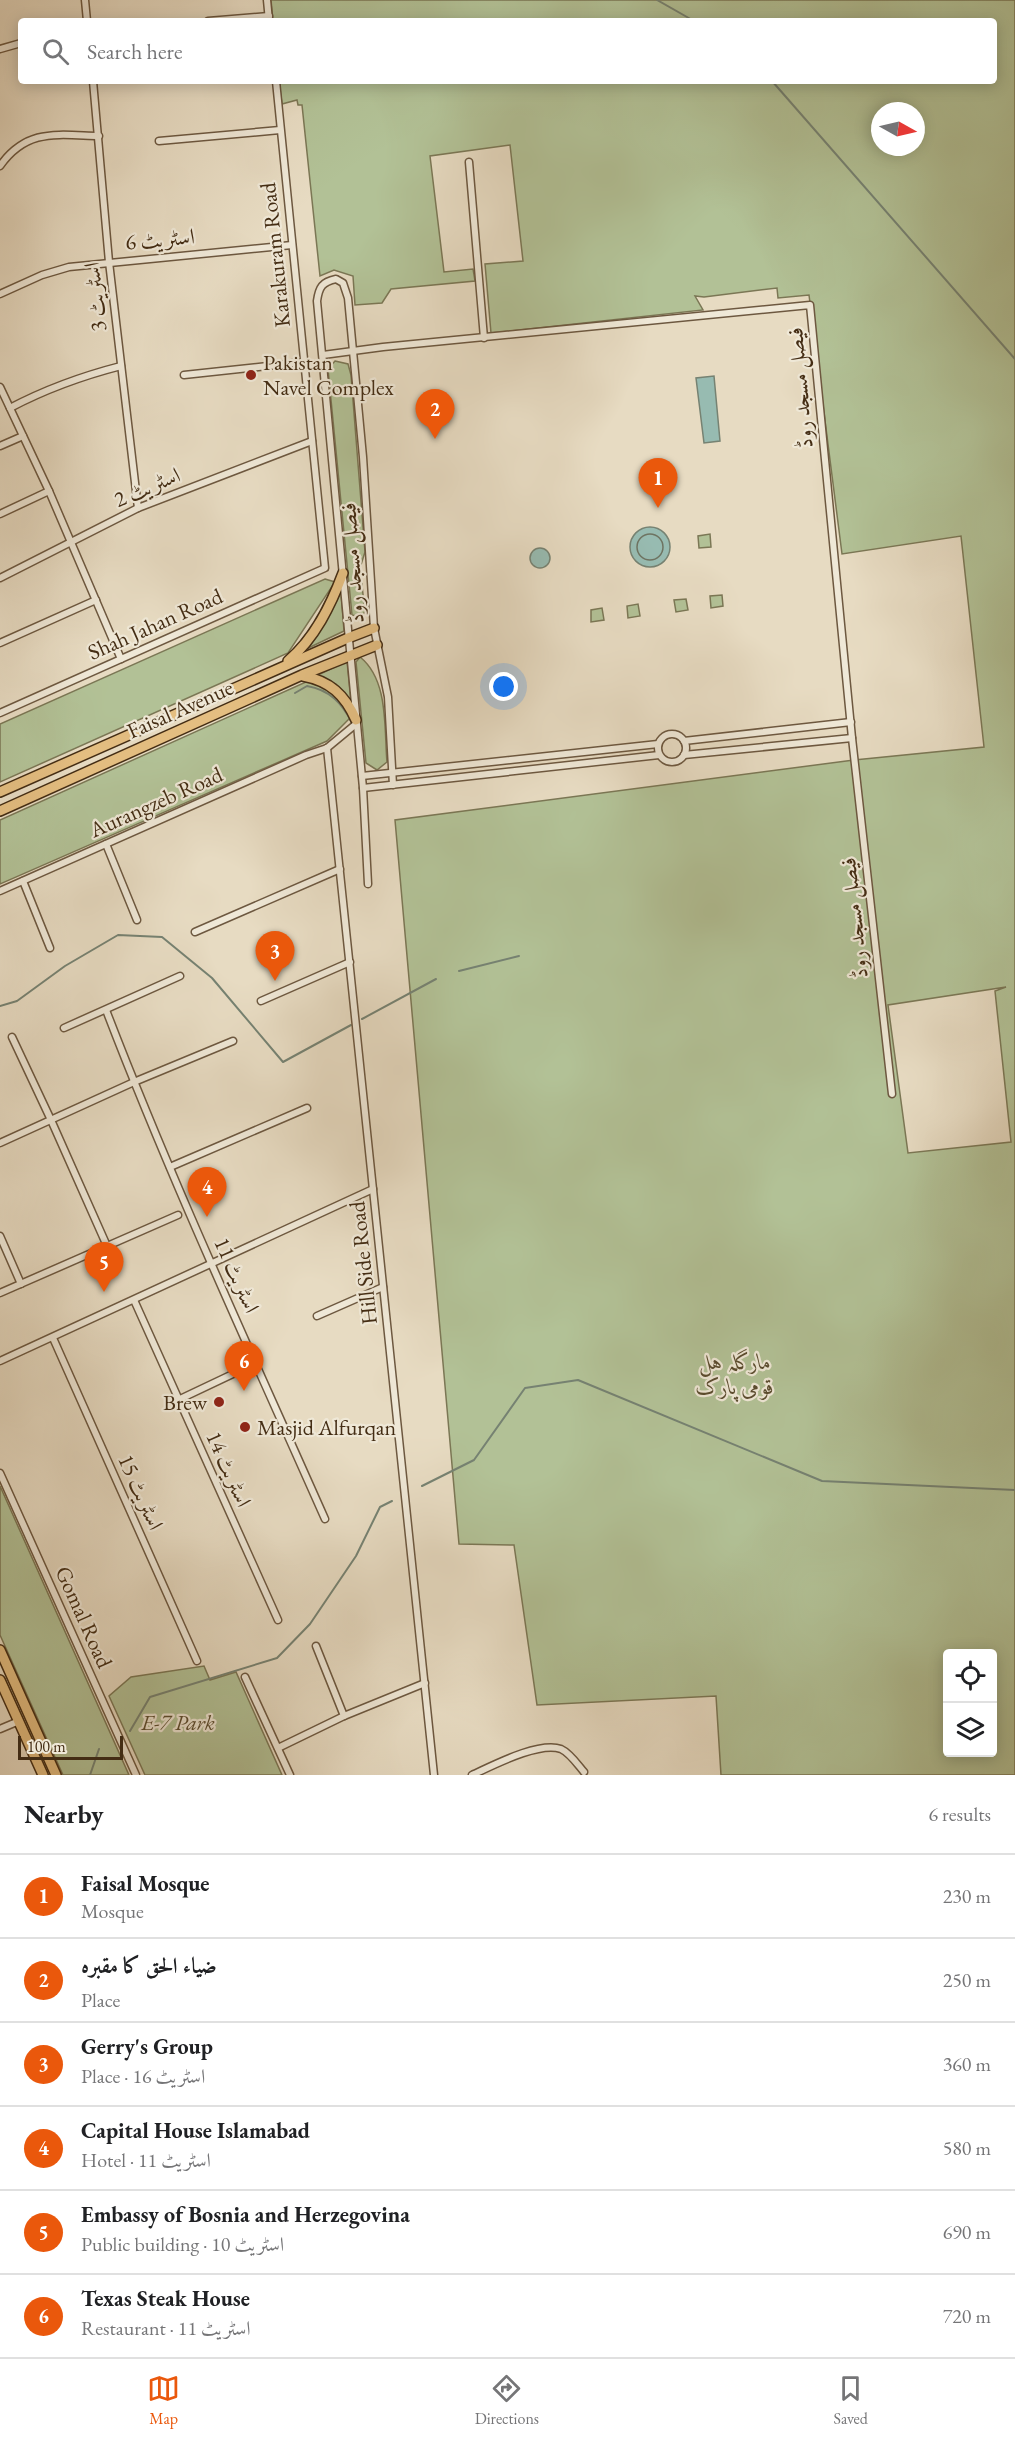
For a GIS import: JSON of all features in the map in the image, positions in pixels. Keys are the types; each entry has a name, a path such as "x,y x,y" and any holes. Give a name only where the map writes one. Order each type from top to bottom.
{"main road":[{"path":"279,668 297,653 319,624 343,573"},
{"name":"Faisal Avenue","path":"0,792 374,628"},
{"name":"Faisal Avenue","path":"0,812 302,675 376,645"},
{"path":"302,675 316,678 339,692 356,722"},
{"path":"0,1650 56,1775"},
{"path":"0,1680 43,1775"}],"street":[{"path":"86,0 87,18"},
{"path":"267,0 269,18"},
{"path":"0,49 18,44"},
{"name":"اسٹریٹ 3","path":"93,84 109,262 138,508"},
{"name":"Karakuram Road","path":"276,84 325,568"},
{"path":"159,141 280,130"},
{"path":"1,162 30,139 44,135 99,136"},
{"path":"469,162 484,338"},
{"name":"اسٹریٹ 6","path":"0,293 42,275 69,267 292,245"},
{"name":"فیصل مسجد روڈ","path":"369,884 362,776 318,301 319,288 326,281 336,279 343,283 348,298 363,457 374,628 388,697 393,785"},
{"name":"فیصل مسجد روڈ","path":"323,355 810,305 852,738 892,1094"},
{"path":"184,375 304,362"},
{"path":"10,408 43,390 121,366"},
{"path":"0,387 49,491 121,659"},
{"path":"0,446 23,436"},
{"name":"اسٹریٹ 2","path":"0,578 138,508 312,441"},
{"path":"0,514 49,491"},
{"name":"Shah Jahan Road","path":"0,713 325,568"},
{"path":"0,642 96,600"},
{"name":"Aurangzeb Road","path":"0,891 327,748 356,722"},
{"path":"659,754 658,744 664,736 673,734 684,741 851,722"},
{"path":"363,788 659,754 669,762 678,761 684,755 852,738"},
{"path":"684,741 684,755"},
{"path":"362,776 658,744"},
{"name":"Hill Side Road","path":"327,748 434,1775"},
{"path":"106,844 137,920"},
{"path":"195,932 340,869"},
{"path":"23,881 50,948"},
{"path":"261,1001 350,962"},
{"path":"64,1028 180,976"},
{"name":"اسٹریٹ 11","path":"106,1010 170,1167 326,1519"},
{"path":"12,1037 107,1245"},
{"path":"0,1143 134,1082 233,1041"},
{"path":"170,1167 307,1108"},
{"path":"0,1361 373,1189"},
{"path":"0,1293 178,1215"},
{"path":"0,1236 21,1284"},
{"path":"317,1316 383,1287"},
{"name":"اسٹریٹ 14","path":"134,1300 278,1620"},
{"name":"اسٹریٹ 15","path":"53,1338 197,1661"},
{"path":"178,1400 256,1363"},
{"name":"Gomal Road","path":"0,1473 136,1775"},
{"path":"316,1646 344,1716"},
{"path":"245,1677 290,1775"},
{"path":"278,1748 344,1716 424,1683"},
{"path":"0,1729 19,1721"},
{"path":"472,1775 513,1756 537,1749 561,1749 584,1772"}],"green space":[{"name":"مارگلہ ہل قومی پارک","path":"271,0 1015,0 1015,1775 721,1775 716,1696 537,1705 514,1545 459,1544 395,820 854,760 984,747 961,536 842,554 809,295 778,298 777,288 704,297 695,296 703,310 491,333 485,264 523,261 510,145 430,156 444,272 473,269 475,281 391,289 382,303 355,305 353,276 334,270 320,276 302,105 298,105 297,100 282,104 279,84 997,84 997,18 273,18","holes":["1006,987 995,991 1011,1142 908,1153 888,1005"]},
{"path":"335,361 348,364 351,375 365,552 360,568 365,612 360,617 352,615 328,369"},
{"path":"710,534 711,547 699,548 698,536"},
{"path":"325,579 335,582 288,653 0,782 0,724"},
{"path":"341,592 344,631 302,651 323,623"},
{"path":"722,595 723,606 711,608 710,596"},
{"path":"686,599 688,610 676,612 674,600"},
{"path":"638,604 640,616 628,618 627,606"},
{"path":"602,608 604,620 591,622 591,610"},
{"path":"360,657 376,678 383,706 387,762 377,770 366,763 356,662"},
{"path":"347,661 351,702 336,684 318,675"},
{"path":"308,681 334,694 351,717 327,741 0,884 0,820"},
{"path":"0,1486 129,1775 63,1775 0,1635"},
{"name":"E-7 Park","path":"204,1666 210,1680 236,1672 282,1775 145,1775 109,1696 131,1677"}],"water":[{"path":"714,376 720,441 704,443 696,378"},
{"path":"650,527 664,533 670,547 664,561 650,567 636,561 630,547 636,533"},
{"path":"540,548 547,551 550,558 547,565 540,568 533,565 530,558 533,551"}],"waterway":[{"path":"657,0 689,18"},
{"path":"775,84 1015,359"},
{"path":"295,693 307,686 329,694 344,709 352,723"},
{"path":"0,1006 17,1001 65,966 118,935 162,937 212,978 283,1062 351,1025"},
{"path":"459,971 519,956"},
{"path":"362,1019 436,979"},
{"path":"422,1486 474,1460 525,1388 578,1380 822,1481 1015,1490"},
{"path":"130,1731 150,1697 277,1658 310,1624 356,1556 380,1507 392,1501"},
{"path":"90,1775 99,1749"}],"place":[{"name":"Pakistan Navel Complex","path":"251,375"},
{"name":"ضیاء الحق کا مقبرہ","path":"435,439"},
{"name":"Faisal Mosque","path":"658,508"},
{"name":"Gerry's Group","path":"275,981"},
{"name":"Capital House Islamabad","path":"207,1217"},
{"name":"Embassy of Bosnia and Herzegovina","path":"104,1292"},
{"name":"Texas Steak House","path":"244,1391"},
{"name":"Brew","path":"219,1402"},
{"name":"Masjid Alfurqan","path":"245,1427"}]}
